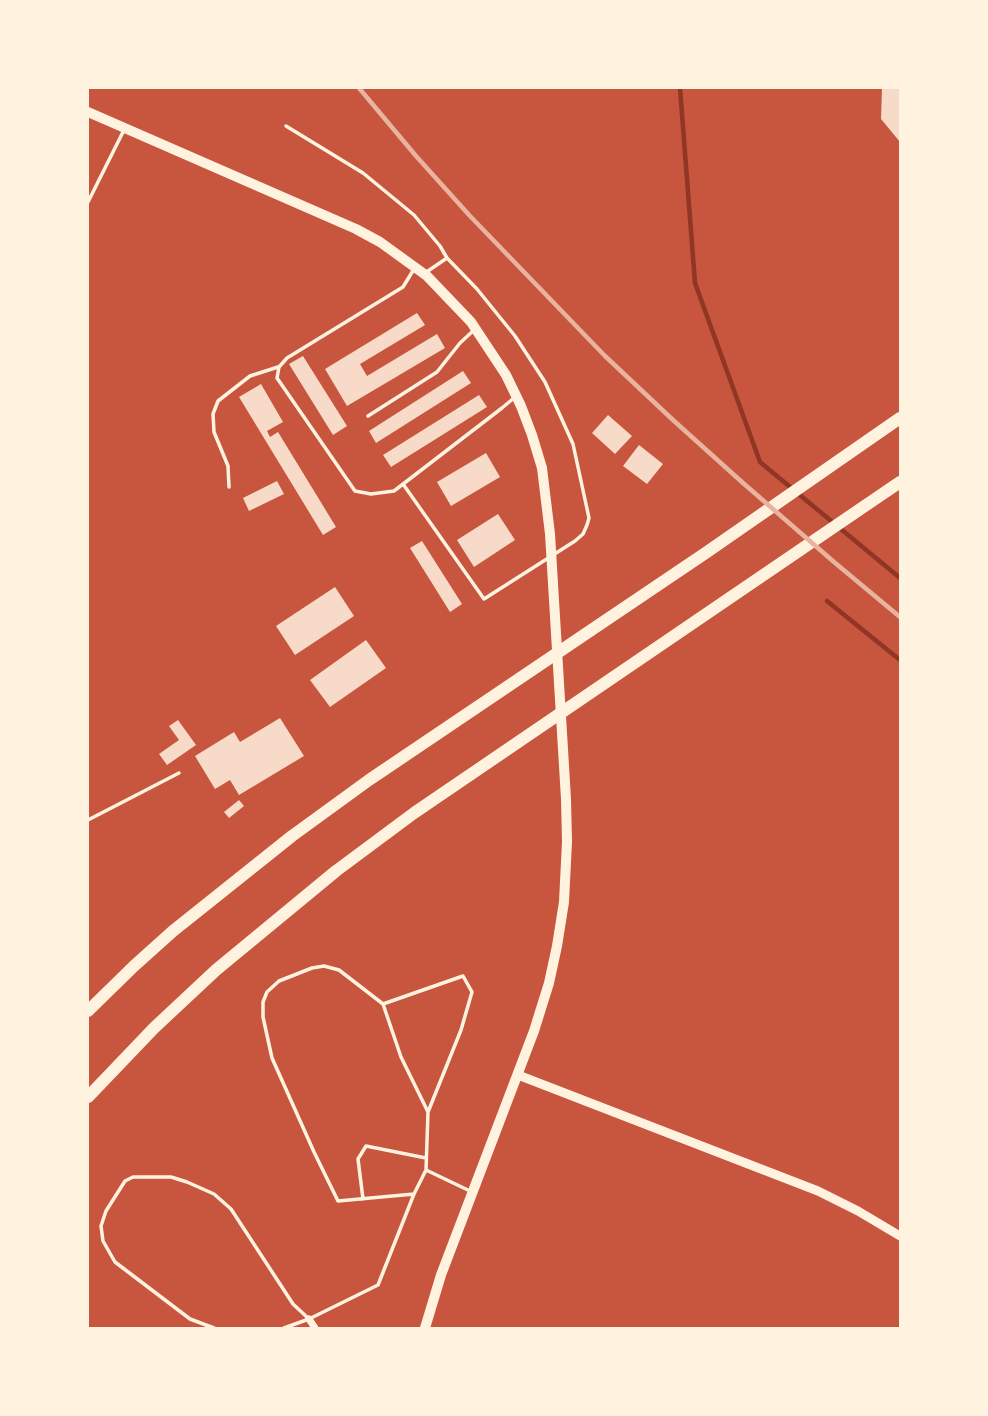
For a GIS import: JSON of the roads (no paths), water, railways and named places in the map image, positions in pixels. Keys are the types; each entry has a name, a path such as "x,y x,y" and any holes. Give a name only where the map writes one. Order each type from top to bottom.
{"highway":[{"path":"88,1011 173,932 292,836 369,779 901,418"},
{"path":"88,1097 154,1028 207,978 336,870 513,745 901,482"}],"main road":[{"path":"88,112 356,229 380,242 420,271 476,329 506,375 532,435 541,468 549,524 566,799 566,874 557,946 549,983 518,1075 441,1275 425,1328"}],"street":[{"path":"518,1075 818,1191 901,1236"},
{"path":"309,1319 315,1328"}],"lane":[{"path":"286,126 363,173 401,204 477,289 514,336 545,382 573,444 589,517 583,534 575,541 484,599 403,484"},
{"path":"88,202 125,128"},
{"path":"229,487 228,466 214,432 213,414 218,401 250,376 279,367 287,358 404,286 420,271 447,258"},
{"path":"368,416 437,372 460,343 476,329"},
{"path":"279,367 277,378 355,491 371,494 394,491 516,396"},
{"path":"88,820 179,773"},
{"path":"414,1194 338,1201 271,1058 263,1017 263,1002 267,992 279,981 312,968 324,966 339,970 383,1004 401,1057 428,1112"},
{"path":"284,1328 309,1319 378,1285 426,1170 428,1112 461,1030 472,992 463,976 383,1004"},
{"path":"363,1199 358,1159 366,1146 426,1158"},
{"path":"426,1170 472,1192"},
{"path":"214,1328 190,1319 115,1262 103,1241 101,1226 106,1211 125,1181 133,1177 171,1177 214,1194 231,1209 293,1304 309,1319"}],"waterway":[{"path":"680,88 695,283 760,462 900,578"},
{"path":"827,601 900,660"}],"railway":[{"path":"359,88 470,216 605,356 743,483 900,617"}]}
